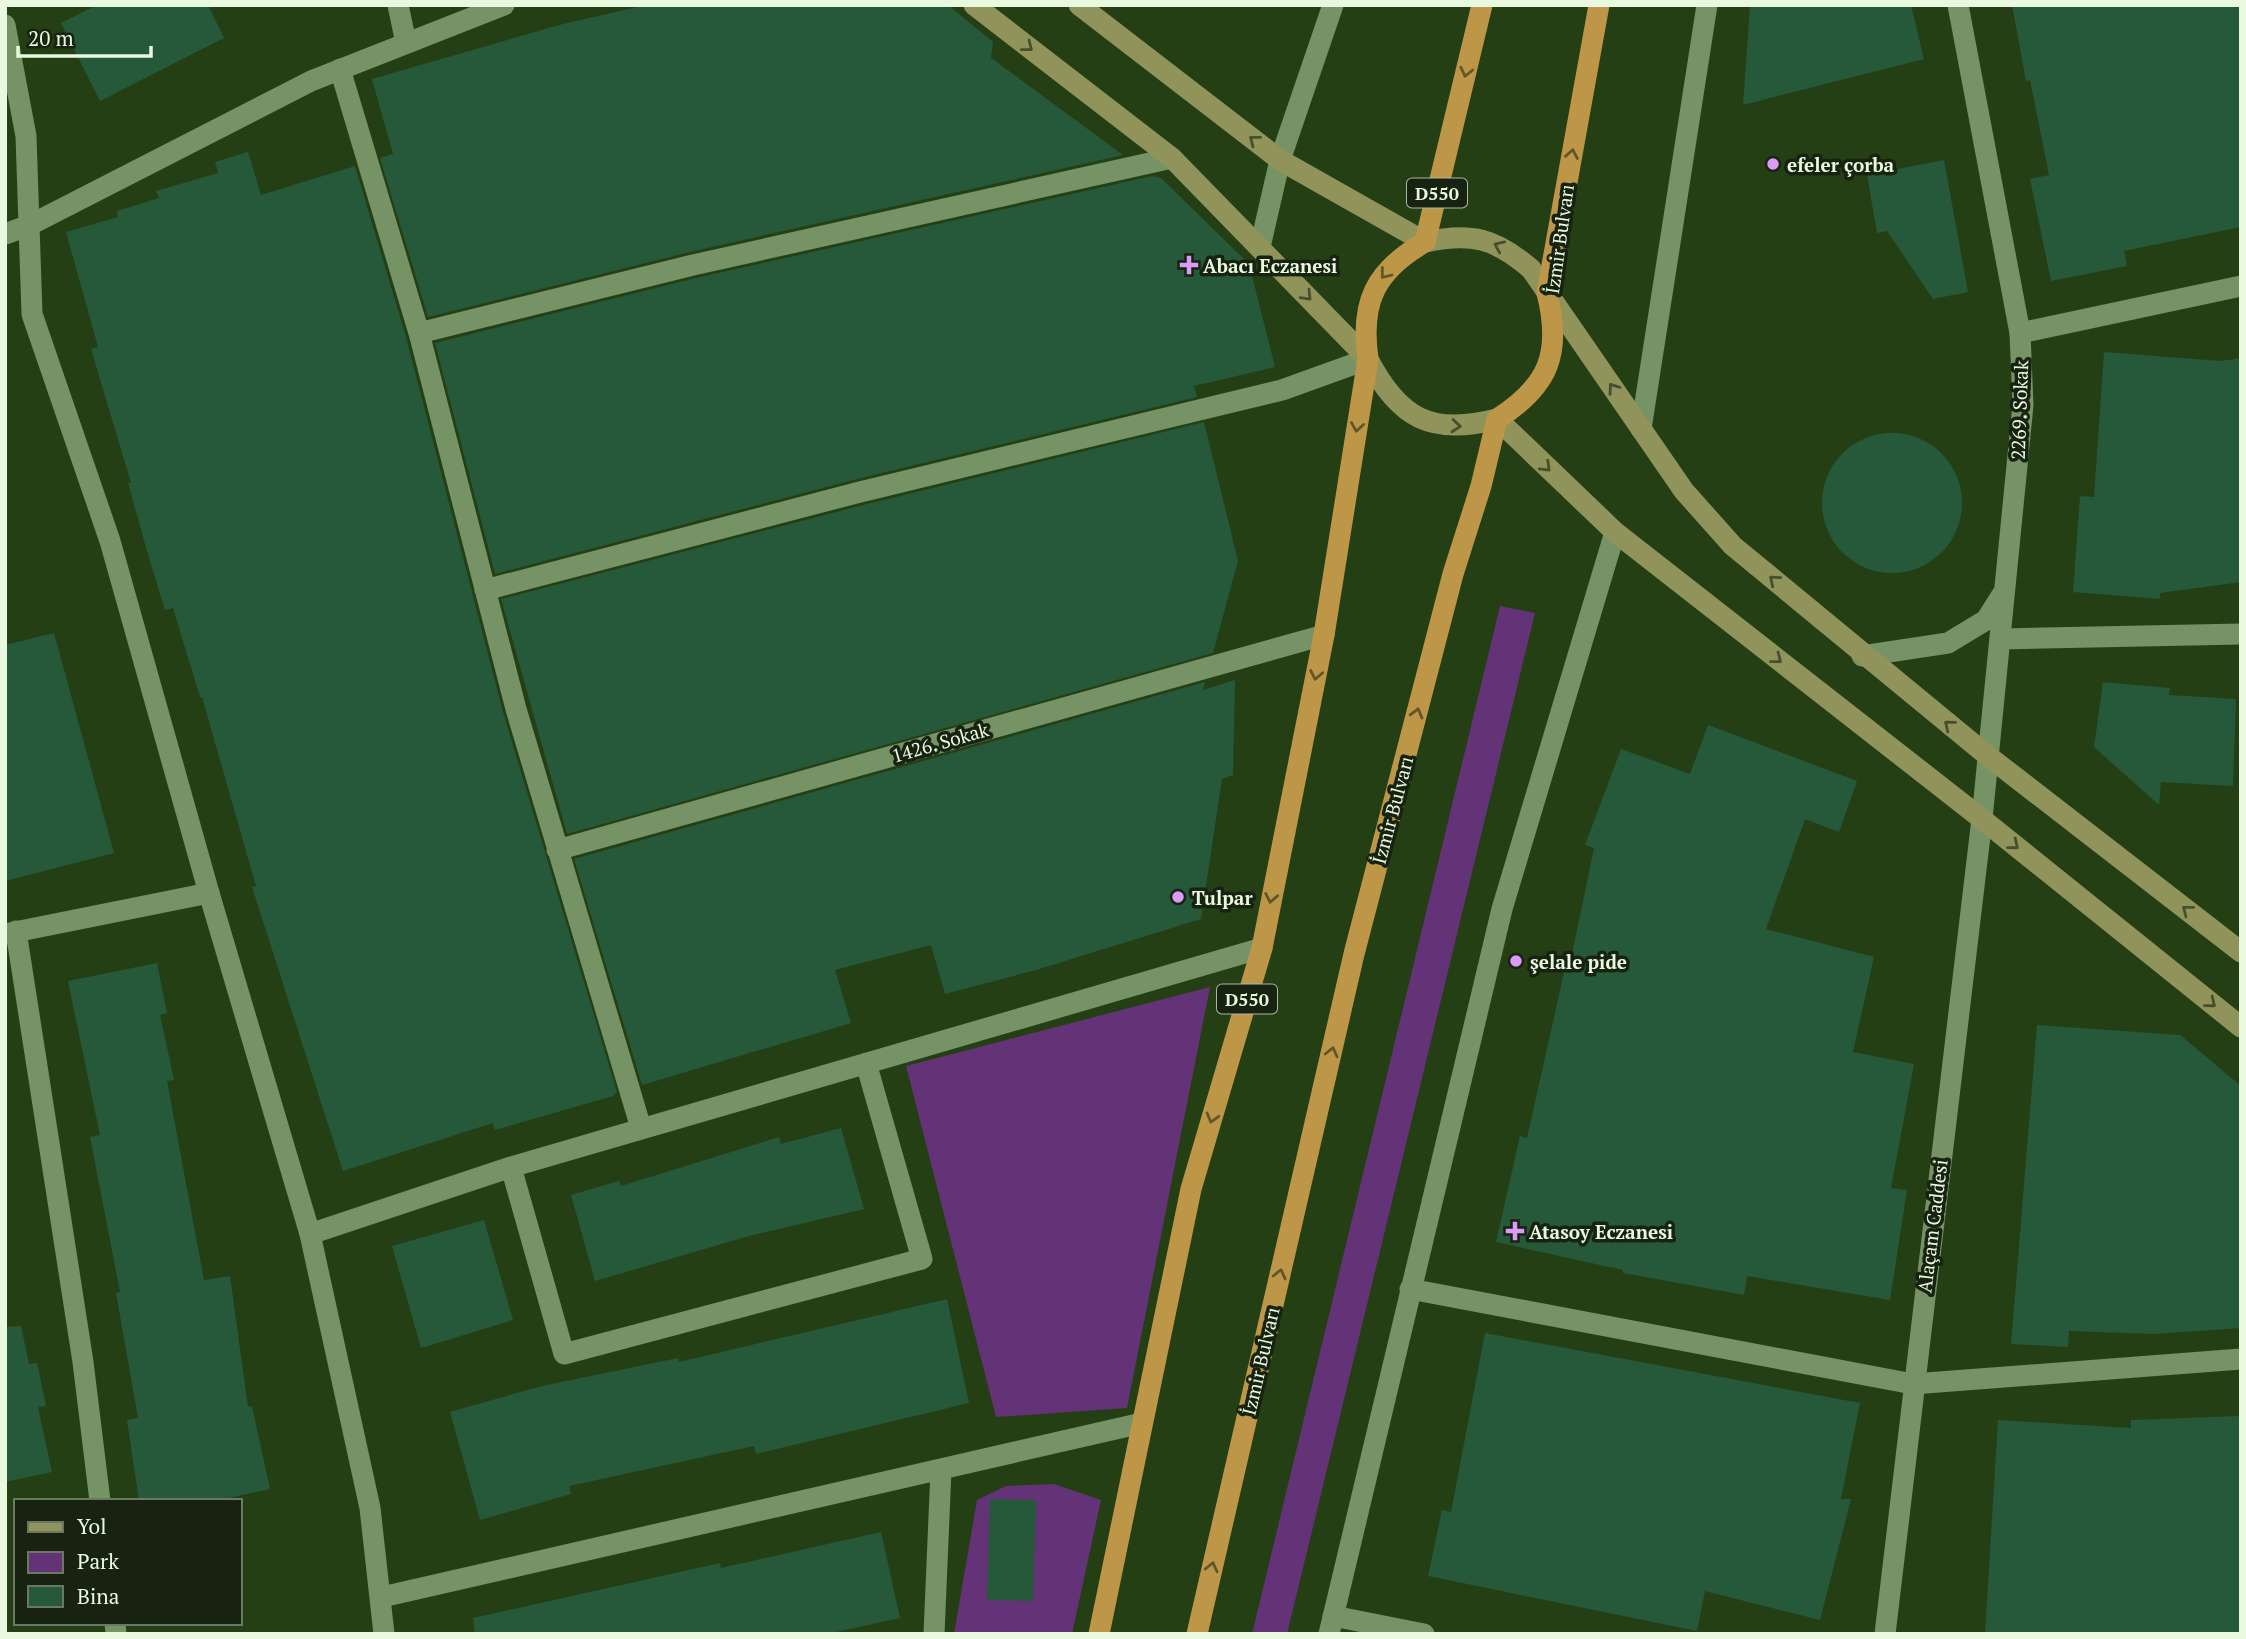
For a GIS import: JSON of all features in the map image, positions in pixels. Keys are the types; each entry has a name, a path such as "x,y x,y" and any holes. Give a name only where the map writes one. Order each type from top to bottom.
{"highway":[{"name":"D550","path":"1099,1634 1191,1189 1262,947 1324,635 1368,359 1364,331 1368,303 1387,270 1400,257 1425,243 1482,5"},
{"name":"İzmir Bulvarı","path":"1197,1634 1354,954 1453,574 1481,486 1497,419 1522,403 1542,380 1553,352 1554,323 1547,293 1599,5"}],"main road":[{"path":"974,5 1172,158 1368,359 1383,388 1406,411 1434,424 1466,427 1497,419 1615,532 1982,819 2241,1027"},
{"path":"1079,5 1280,160 1425,243 1454,236 1482,239 1500,246 1531,269 1684,491 1733,546 1862,656 1988,757 2241,952"}],"street":[{"path":"398,5 406,44"},
{"path":"5,233 30,225 311,81 504,5"},
{"path":"1260,247 1280,160 1333,5"},
{"path":"1641,429 1707,5"},
{"name":"2269. Sokak","path":"1958,5 2020,333 2023,405 2002,639 1982,819"},
{"path":"5,25 26,136 32,314 110,541 209,893 310,1234 370,1508 384,1634"},
{"path":"340,69 419,333 485,590 557,850 641,1128"},
{"path":"419,333 693,265 1172,158"},
{"path":"2020,333 2241,286"},
{"path":"485,590 860,492 1282,390 1368,359"},
{"path":"1424,1634 1331,1625 1502,909 1615,532"},
{"path":"1862,656 1948,643 1986,620 2006,589"},
{"path":"2002,639 2241,634"},
{"name":"1426. Sokak","path":"557,850 1324,635"},
{"name":"Alaçam Caddesi","path":"1885,1634 1982,819"},
{"path":"100,1499 83,1362 11,933 209,893"},
{"path":"310,1234 511,1167 1262,947"},
{"path":"511,1167 564,1354 922,1259 866,1063"},
{"path":"1410,1289 1913,1384 2241,1359"},
{"path":"382,1597 1142,1423"},
{"path":"934,1634 942,1470"}],"green space":[{"path":"1500,606 1535,613 1287,1634 1252,1634"},
{"path":"1210,987 1127,1408 996,1417 906,1066"},
{"path":"1054,1484 1101,1500 1072,1634 954,1634 977,1500 1006,1486"}],"building":[{"path":"97,5 208,5 224,38 100,101 61,23"},
{"path":"646,5 948,5 993,42 991,58 1123,155 690,252 428,317 380,158 393,154 372,79 559,25"},
{"path":"1750,5 1911,5 1924,59 1743,105"},
{"path":"2012,5 2241,5 2241,227 2124,251 2127,266 2051,281 2030,179 2049,175 2030,80 2026,81"},
{"path":"248,152 261,195 355,166 406,337 503,712 617,1092 613,1096 495,1130 493,1123 343,1171 252,887 256,886 202,697 173,608 165,610 147,551 128,483 131,483 91,349 98,347 66,232 118,217 117,211 159,198 156,191 218,173 215,162"},
{"path":"1944,160 1968,292 1933,299 1887,231 1877,233 1867,175"},
{"path":"1152,176 1161,178 1249,264 1275,367 1194,386 1197,397 857,479 495,574 435,343 696,278"},
{"path":"2104,352 2221,361 2241,358 2241,582 2160,593 2160,599 2073,592 2080,496 2094,497"},
{"path":"1204,422 1238,561 1213,653 567,834 501,599 863,505"},
{"path":"1892,433 1919,438 1942,453 1957,476 1962,503 1957,530 1942,553 1919,568 1892,573 1865,568 1842,553 1827,530 1822,503 1827,476 1842,453 1865,438"},
{"path":"54,633 114,853 5,881 5,645"},
{"path":"1235,680 1233,775 1222,779 1201,919 1036,970 945,994 931,945 835,970 851,1023 642,1085 574,859 1205,682 1203,690"},
{"path":"2103,682 2170,688 2169,695 2236,699 2233,786 2161,782 2159,805 2094,747"},
{"path":"1708,725 1857,781 1839,832 1805,819 1766,929 1874,957 1853,1052 1914,1064 1891,1188 1907,1190 1890,1300 1747,1276 1744,1295 1623,1273 1623,1270 1496,1242 1520,1136 1527,1138 1565,968 1569,968 1594,848 1585,845 1621,749 1690,774"},
{"path":"157,963 167,1013 160,1015 174,1080 167,1081 204,1280 230,1276 248,1407 252,1406 270,1489 225,1499 139,1499 127,1420 138,1418 116,1293 120,1292 90,1137 100,1135 68,981"},
{"path":"2037,1025 2180,1035 2241,1086 2241,1328 2153,1334 2069,1331 2068,1347 2011,1344"},
{"path":"841,1128 864,1209 749,1236 595,1281 571,1195 619,1181 621,1186 779,1137 781,1144"},
{"path":"484,1220 513,1320 421,1348 392,1246"},
{"path":"947,1299 969,1403 756,1454 754,1446 569,1486 571,1494 480,1520 450,1412 542,1386 678,1358 679,1362"},
{"path":"21,1326 29,1364 37,1363 46,1406 38,1407 52,1472 5,1482 5,1327"},
{"path":"1485,1333 1860,1403 1841,1499 1851,1499 1820,1620 1705,1591 1697,1631 1428,1576 1442,1510 1451,1512"},
{"path":"2241,1416 2241,1634 1985,1634 1998,1420 2131,1428 2131,1420"},
{"path":"990,1499 1036,1500 1033,1601 987,1600"},
{"path":"881,1532 900,1618 827,1634 475,1634 473,1618 720,1563 721,1568"}],"place":[{"name":"efeler çorba","path":"1773,164"},
{"name":"Abacı Eczanesi","path":"1189,265"},
{"name":"Tulpar","path":"1178,897"},
{"name":"şelale pide","path":"1516,961"},
{"name":"Atasoy Eczanesi","path":"1515,1231"}]}
